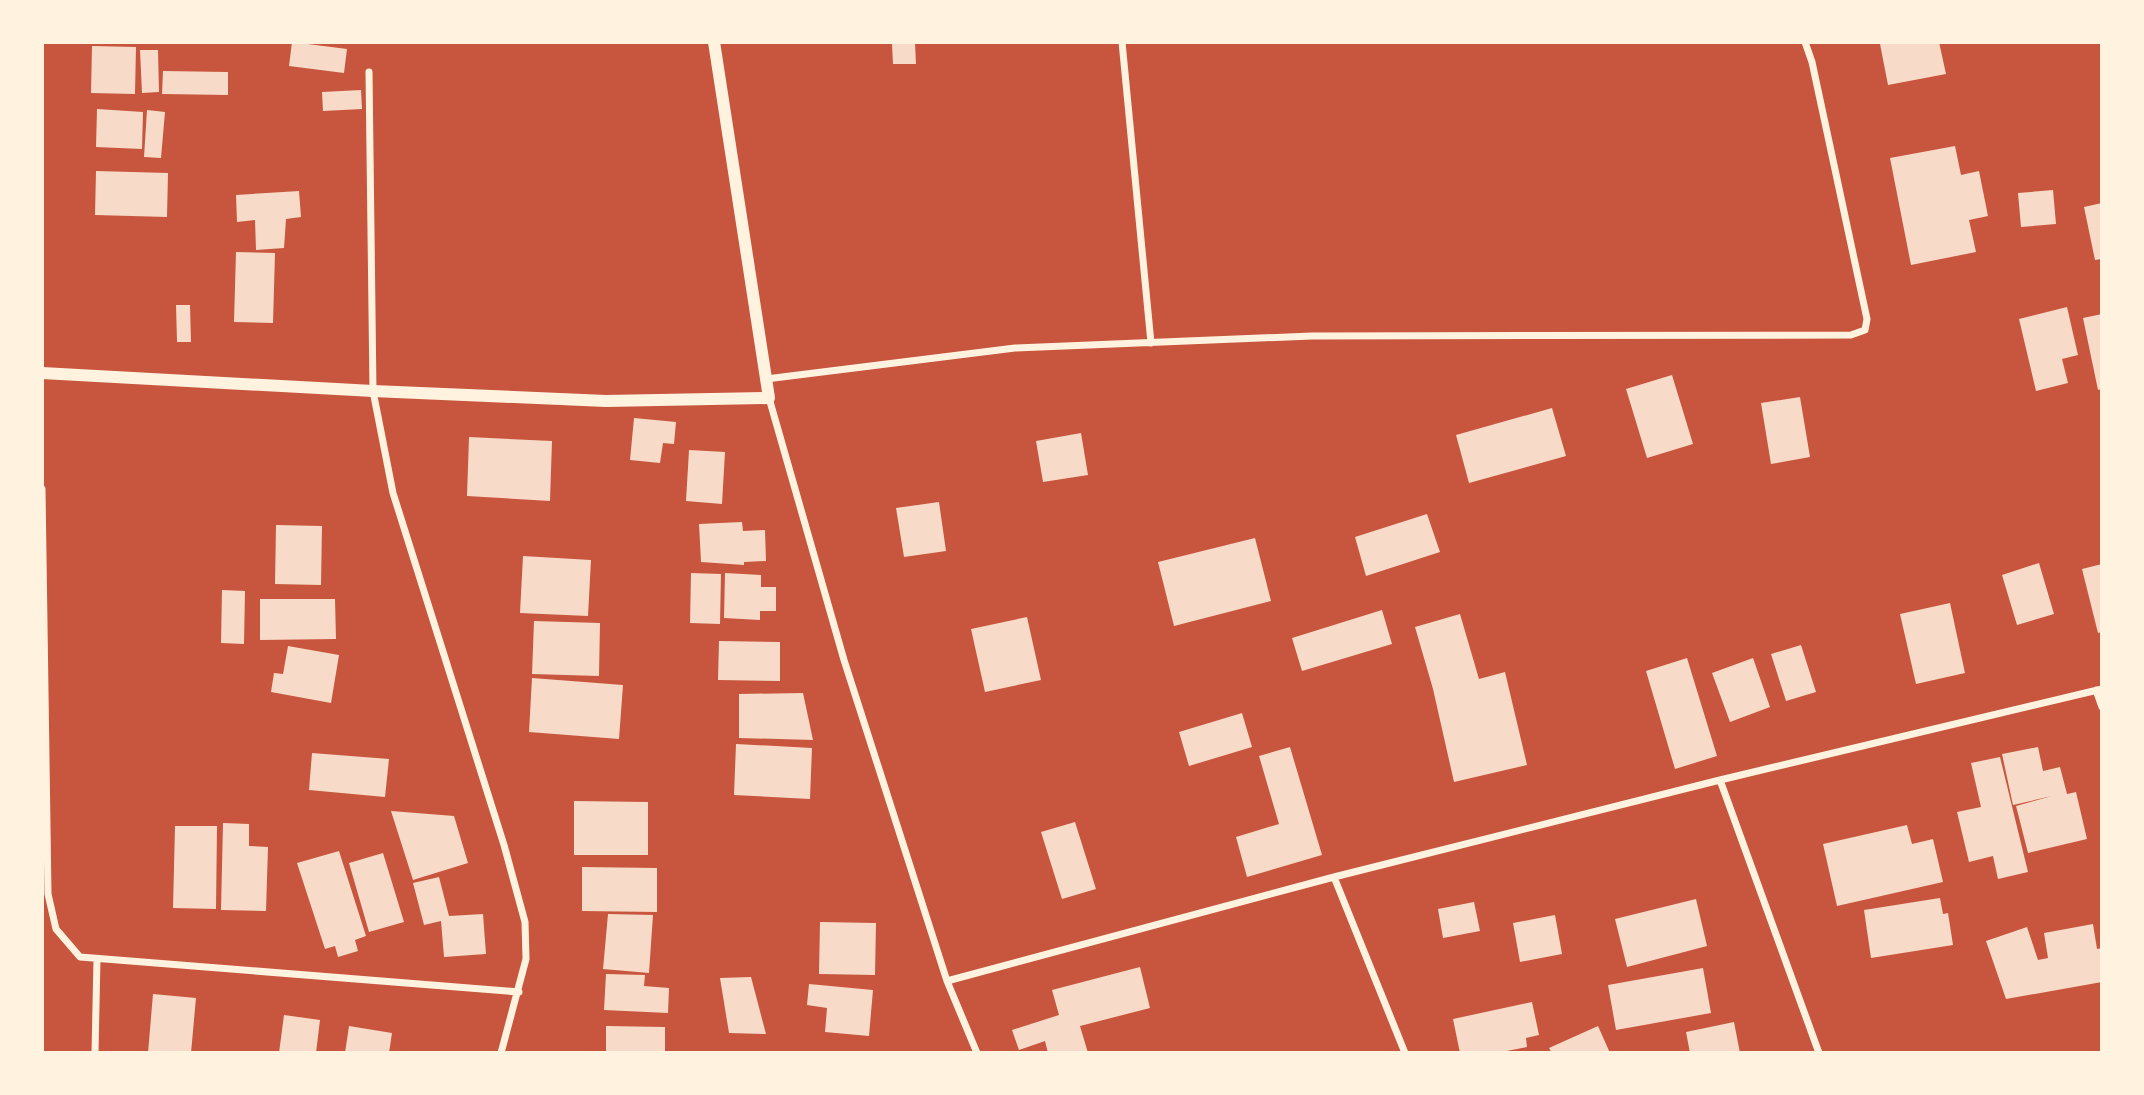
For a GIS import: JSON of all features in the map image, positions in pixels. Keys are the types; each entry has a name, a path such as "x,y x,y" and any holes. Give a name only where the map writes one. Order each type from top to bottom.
{"street":[{"path":"714,42 769,398 844,660 947,981 977,1053"},
{"path":"1122,42 1151,343"},
{"path":"766,379 1015,348 1312,336 1851,335 1865,330 1867,319 1812,62 1805,42"},
{"path":"369,72 373,391 393,494 504,845 525,922 526,959 501,1053"},
{"path":"42,373 606,401 769,398"},
{"path":"42,489 48,894 56,929 80,957 519,992"},
{"path":"947,981 1334,877 1720,780 2099,690 2102,707"},
{"path":"1720,780 1819,1053"},
{"path":"1334,877 1405,1053"},
{"path":"96,1053 97,959"}],"building":[{"path":"292,42 347,49 344,73 289,66"},
{"path":"1939,42 1946,74 1888,85 1880,44"},
{"path":"915,43 916,64 893,64 892,44"},
{"path":"92,46 136,47 135,94 91,93"},
{"path":"140,50 158,50 159,92 142,93"},
{"path":"163,71 228,72 228,95 162,94"},
{"path":"361,90 362,109 323,111 322,92"},
{"path":"97,109 143,112 142,149 96,147"},
{"path":"147,110 165,112 161,158 144,157"},
{"path":"1955,146 1961,175 1979,171 1988,216 1969,220 1976,252 1911,265 1890,158"},
{"path":"96,171 168,173 167,217 95,215"},
{"path":"2053,190 2056,224 2021,227 2018,193"},
{"path":"299,191 301,217 286,219 284,248 256,250 255,220 237,222 236,195"},
{"path":"2102,203 2102,259 2095,260 2084,207"},
{"path":"236,252 275,253 273,323 234,322"},
{"path":"176,305 190,305 191,342 177,342"},
{"path":"2067,307 2078,355 2062,359 2068,383 2036,391 2019,319"},
{"path":"2102,314 2102,389 2098,390 2083,318"},
{"path":"1672,375 1693,444 1647,458 1626,389"},
{"path":"1800,397 1810,457 1771,464 1761,403"},
{"path":"1552,408 1566,456 1469,483 1456,435"},
{"path":"634,418 676,422 674,444 663,443 660,463 630,460"},
{"path":"1081,433 1088,475 1043,482 1036,441"},
{"path":"469,437 552,441 550,501 467,496"},
{"path":"689,450 725,452 722,504 686,501"},
{"path":"939,502 946,551 904,557 896,508"},
{"path":"1427,514 1440,552 1366,576 1355,537"},
{"path":"742,522 743,531 765,530 766,561 744,562 744,565 701,562 699,524"},
{"path":"276,525 322,526 321,585 275,584"},
{"path":"1255,538 1271,601 1174,626 1158,562"},
{"path":"523,556 591,560 588,616 520,613"},
{"path":"2039,563 2054,614 2017,625 2002,575"},
{"path":"2102,564 2102,632 2098,633 2082,569"},
{"path":"691,573 721,574 720,624 690,623"},
{"path":"725,573 761,575 761,587 776,587 776,611 760,611 760,620 724,618"},
{"path":"222,590 245,591 244,644 221,643"},
{"path":"260,599 335,599 336,639 260,640"},
{"path":"1950,603 1965,673 1916,684 1900,614"},
{"path":"1382,610 1392,644 1302,671 1292,638"},
{"path":"1460,614 1479,679 1505,672 1527,765 1454,782 1433,689 1415,627"},
{"path":"1027,617 1041,680 985,692 971,629"},
{"path":"534,621 600,623 599,676 532,674"},
{"path":"719,641 780,642 780,681 718,680"},
{"path":"1801,645 1816,692 1786,701 1771,654"},
{"path":"288,646 339,655 331,703 271,692 274,673 283,674"},
{"path":"1687,658 1717,756 1675,769 1646,671"},
{"path":"1753,658 1770,707 1730,722 1712,673"},
{"path":"532,678 623,685 619,739 529,732"},
{"path":"803,693 813,740 739,738 739,694"},
{"path":"1242,713 1252,747 1189,766 1179,732"},
{"path":"736,744 812,748 810,799 734,795"},
{"path":"1290,747 1322,855 1247,877 1236,837 1279,824 1259,756"},
{"path":"2038,747 2043,771 2060,767 2067,794 2076,792 2087,839 2028,853 2016,806 2052,796 2013,805 2002,754"},
{"path":"312,753 389,759 385,797 309,790"},
{"path":"2000,757 2028,872 1998,879 1993,856 1969,862 1957,812 1981,807 1971,763"},
{"path":"574,801 648,802 648,855 574,855"},
{"path":"391,811 454,816 468,863 413,880"},
{"path":"1075,822 1096,889 1062,899 1041,832"},
{"path":"223,823 249,824 249,846 268,847 266,911 221,910"},
{"path":"1907,825 1912,844 1933,839 1943,882 1837,906 1823,844"},
{"path":"175,826 217,826 216,909 173,908"},
{"path":"339,851 366,936 355,940 358,951 338,957 335,946 325,949 297,863"},
{"path":"383,853 404,922 369,932 349,863"},
{"path":"582,867 657,868 657,912 582,911"},
{"path":"439,877 449,916 483,914 486,954 444,957 441,921 424,925 413,883"},
{"path":"1940,898 1943,914 1948,913 1953,945 1871,958 1864,910"},
{"path":"1696,899 1707,946 1627,967 1615,919"},
{"path":"1474,902 1480,931 1443,938 1438,909"},
{"path":"608,914 653,915 649,973 603,969"},
{"path":"1555,915 1562,954 1520,962 1513,923"},
{"path":"820,922 876,923 875,975 819,974"},
{"path":"2093,924 2097,949 2102,948 2102,982 2006,999 1986,941 2027,927 2038,960 2048,958 2044,933"},
{"path":"1140,967 1150,1008 1080,1026 1088,1053 1048,1053 1045,1041 1019,1050 1012,1030 1059,1015 1052,990"},
{"path":"1703,968 1711,1013 1616,1030 1608,985"},
{"path":"606,974 645,975 644,986 669,988 668,1013 604,1010"},
{"path":"751,977 766,1034 729,1033 720,978"},
{"path":"809,984 873,990 869,1036 825,1032 827,1008 807,1005"},
{"path":"153,994 196,998 191,1053 148,1053"},
{"path":"1532,1002 1539,1035 1526,1038 1527,1047 1496,1053 1460,1053 1453,1019"},
{"path":"284,1015 320,1020 316,1053 279,1053"},
{"path":"1734,1022 1740,1053 1690,1053 1686,1032"},
{"path":"349,1026 392,1033 389,1053 345,1053"},
{"path":"606,1026 665,1027 665,1053 606,1053"},
{"path":"1598,1026 1610,1053 1552,1053 1549,1048"}]}
